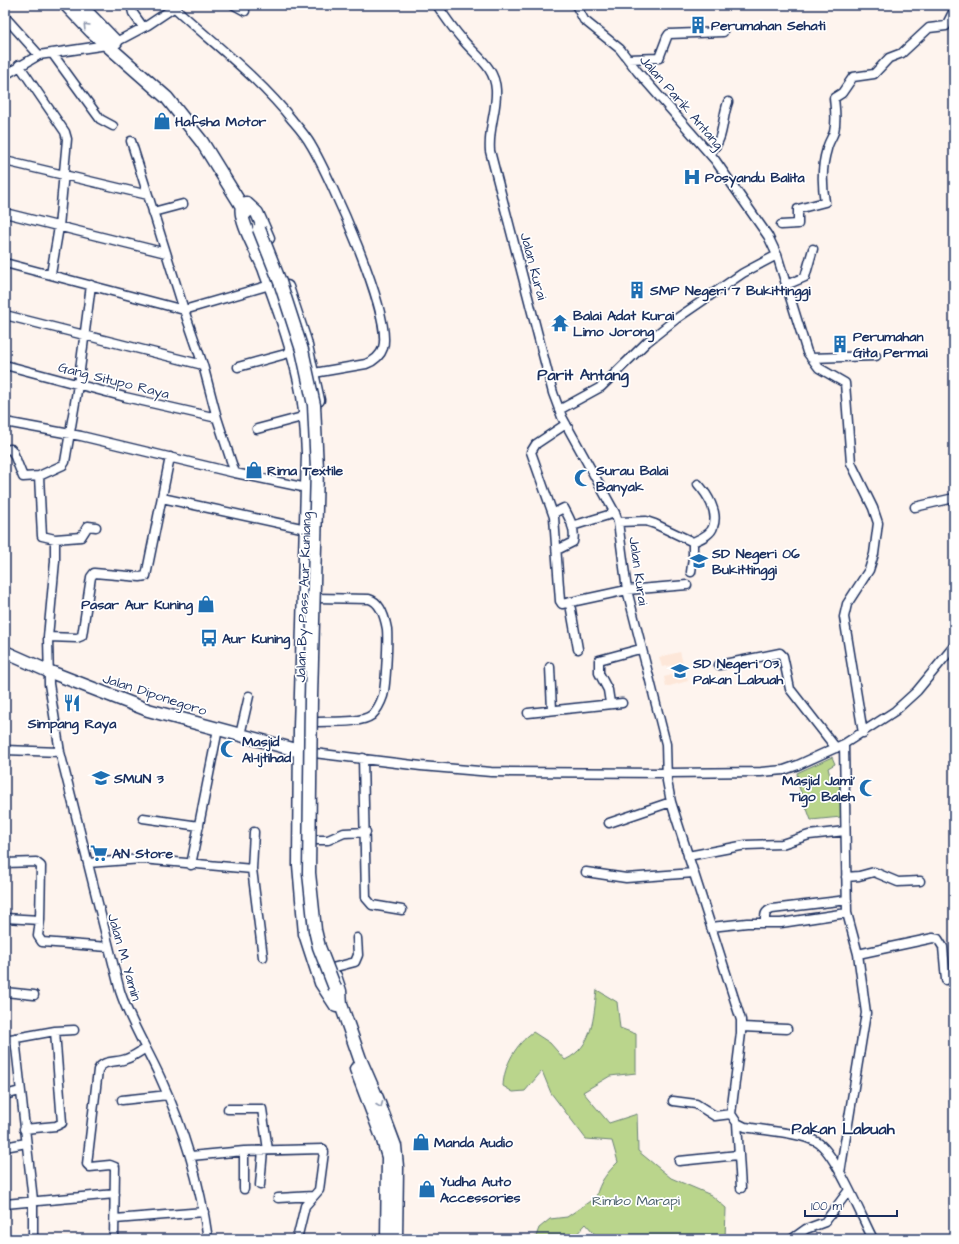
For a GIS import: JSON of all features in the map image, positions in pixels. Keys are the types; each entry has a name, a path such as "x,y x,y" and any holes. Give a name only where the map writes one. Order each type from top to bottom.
{"highway":[{"name":"Jalan By Pass Aur Kuniang","path":"66,5 112,43 170,96 244,204 257,230 298,350 308,396 311,420 312,470 304,874 310,932 314,948 339,1005 388,1157 387,1239"},
{"name":"Jalan By Pass Aur Kuniang","path":"80,5 112,43"},
{"name":"Jalan By Pass Aur Kuniang","path":"244,204 257,213 277,259 297,313 314,373 318,396 322,446 317,598 314,840 317,917 321,934 339,986 339,1005"},
{"name":"Jalan By Pass Aur Kuniang","path":"244,204 243,219 270,285 292,352 301,383 306,416 307,488 300,751 299,865 303,919 316,971 321,983 339,1005"},
{"name":"Jalan Diponegoro","path":"5,652 48,672 148,710 300,751"},
{"path":"303,665 316,666"},
{"name":"Jalan By Pass Aur Kuniang","path":"357,1061 380,1104 395,1146 397,1172 396,1239"}],"street":[{"path":"131,5 133,13 143,27"},
{"path":"234,5 245,11"},
{"name":"Jalan Kurai","path":"437,5 449,23 464,41 486,63 496,83 496,105 490,127 490,151 553,393 566,424 615,513 618,522 627,590 640,649 666,744 667,773 671,802 739,1011 742,1027 731,1114"},
{"name":"Jalan Parik Antang","path":"576,5 584,20 612,42 710,153 768,236 777,255 803,343 811,358 819,368 845,383 851,463 873,508 878,523 874,554 869,570 847,604 844,618 863,733"},
{"path":"5,74 39,55 112,43 143,27 177,6 261,85 292,120 310,144 335,192 358,246 375,296 384,335 383,347 380,355 373,361 314,373"},
{"path":"781,224 798,224 798,209 825,202 823,191 825,161 827,148 834,132 836,116 834,98 842,93 853,77 874,74 889,58 902,53 929,28 946,26 954,10"},
{"path":"5,17 39,55"},
{"path":"628,59 659,58 669,34 723,32"},
{"path":"52,53 100,119 113,126"},
{"path":"19,65 65,132 68,144 59,227 51,274"},
{"path":"710,153 720,141 724,114 728,102"},
{"path":"131,141 184,310 203,365 217,418 235,473"},
{"path":"5,162 148,195"},
{"path":"153,212 183,204"},
{"path":"5,214 166,253"},
{"path":"786,285 805,277 814,249"},
{"path":"559,410 601,387 647,342 676,320 743,273 777,255"},
{"path":"5,263 91,284 184,310 270,285"},
{"path":"5,450 11,449 13,452 23,477 39,476 63,465 78,385 91,284"},
{"path":"5,315 203,365"},
{"path":"238,367 292,352"},
{"path":"811,358 876,356"},
{"name":"Gang Situpo Raya","path":"5,365 78,385 217,418"},
{"path":"257,429 306,416"},
{"path":"5,422 70,434 235,473 307,488"},
{"path":"566,424 536,444 531,452 554,513 560,601 562,604 570,604 627,590 688,585"},
{"path":"48,637 78,638 82,636 91,577 94,573 140,577 146,576 170,457"},
{"path":"39,476 40,532 44,538 55,539 81,537 88,526 96,527"},
{"path":"693,542 708,534 714,528 711,503 698,484"},
{"path":"162,498 306,529"},
{"path":"915,507 954,498"},
{"path":"554,513 564,508 572,526 572,542 557,550"},
{"path":"572,526 615,513"},
{"path":"618,522 646,521 693,542"},
{"name":"Jalan M. Yamin","path":"55,539 55,561 48,637 48,672 60,752 108,947 126,1007 168,1095 191,1156 204,1212 208,1239"},
{"path":"691,572 693,542"},
{"path":"315,722 356,720 372,714 383,696 387,637 385,621 378,604 374,601 369,599 317,598"},
{"path":"570,604 578,649"},
{"path":"314,753 491,772 772,772 798,765 836,748 863,733 905,703 917,691 954,646"},
{"path":"610,704 608,690 599,673 600,660 640,649"},
{"path":"719,665 780,653 783,656 790,689 836,748"},
{"path":"550,667 552,710"},
{"path":"240,734 249,696"},
{"path":"528,713 622,703"},
{"path":"191,865 218,730"},
{"path":"840,1173 865,1027 866,1013 858,954 847,913 844,744"},
{"path":"5,750 60,752"},
{"path":"363,758 366,832 366,893 368,902 372,905 402,910"},
{"path":"609,823 671,802"},
{"path":"143,818 199,826"},
{"path":"688,856 746,845 782,844 809,835 845,831"},
{"path":"254,832 252,869 263,957"},
{"path":"314,840 328,840 344,833 366,832"},
{"path":"88,863 142,859 191,865 252,869"},
{"path":"5,863 36,862 41,866 40,920 38,936 42,942 108,947"},
{"path":"586,872 626,878 694,873"},
{"path":"846,877 859,876 874,872 898,882 920,881"},
{"path":"765,923 765,914 772,909 847,900"},
{"path":"711,927 781,923 847,913"},
{"path":"5,918 40,920"},
{"path":"332,968 355,962 358,956 357,938"},
{"path":"858,954 933,938 938,939 943,947 946,980"},
{"path":"5,992 34,995"},
{"path":"742,1027 787,1029"},
{"path":"5,1040 55,1031 74,1030"},
{"path":"24,1129 56,1126 62,1122 55,1031"},
{"path":"15,1038 33,1200 33,1239"},
{"path":"114,1239 115,1167 90,1167 87,1164 98,1070 100,1065 124,1060 146,1048"},
{"path":"5,1095 20,1091"},
{"path":"122,1100 168,1095"},
{"path":"673,1101 696,1104 715,1116 731,1114 737,1123 745,1127 812,1140 826,1150 849,1190 873,1239"},
{"path":"228,1109 262,1109 265,1150 260,1185"},
{"path":"737,1123 741,1188"},
{"path":"5,1147 26,1143"},
{"path":"191,1156 244,1151 323,1149 324,1152 319,1190 305,1206 297,1239"},
{"path":"244,1151 244,1189"},
{"path":"679,1161 738,1155"},
{"path":"792,1239 802,1232 825,1222 849,1190"},
{"path":"5,1204 33,1200 115,1194"},
{"path":"278,1198 313,1196"},
{"path":"115,1218 204,1212"}],"shaded area":[{"name":"SD Negeri 03 Pakan Labuah","path":"680,652 688,681 666,687 664,677 676,674 673,665 662,667 659,657"}],"green space":[{"path":"832,757 835,764 828,768 832,784 841,784 841,817 811,820 799,787 797,773"},
{"name":"Rimbo Marapi","path":"597,990 617,1002 620,1028 636,1034 636,1073 610,1076 583,1092 609,1123 637,1114 638,1151 671,1178 711,1195 726,1208 725,1239 599,1239 586,1224 572,1239 535,1239 539,1228 550,1219 567,1217 596,1197 604,1178 618,1162 612,1141 586,1139 551,1093 542,1071 525,1091 513,1092 503,1086 504,1078 508,1063 516,1049 533,1032 550,1043 565,1060 575,1054 587,1039 593,1021"}],"place":[{"name":"Perumahan Sehati","path":"698,25"},
{"name":"Hafsha Motor","path":"162,121"},
{"name":"Posyandu Balita","path":"692,177"},
{"name":"SMP Negeri 7 Bukittinggi","path":"637,290"},
{"name":"Balai Adat Kurai Limo Jorong","path":"560,323"},
{"name":"Perumahan Gita Permai","path":"840,344"},
{"name":"Rima Textile","path":"254,470"},
{"name":"Surau Balai Banyak","path":"583,478"},
{"name":"SD Negeri 06 Bukittinggi","path":"699,561"},
{"name":"Pasar Aur Kuning","path":"206,604"},
{"name":"Aur Kuning","path":"209,638"},
{"name":"SD Negeri 03 Pakan Labuah","path":"680,671"},
{"name":"Simpang Raya","path":"72,703"},
{"name":"Masjid Al-Ijtihad","path":"229,749"},
{"name":"SMUN 3","path":"101,778"},
{"name":"Masjid Jami' Tigo Baleh","path":"868,788"},
{"name":"AN Store","path":"99,853"},
{"name":"Manda Audio","path":"421,1142"},
{"name":"Yudha Auto Accessories","path":"427,1189"}],"district":[{"name":"Parit Antang","path":"583,374"},
{"name":"Pakan Labuah","path":"843,1128"}]}
